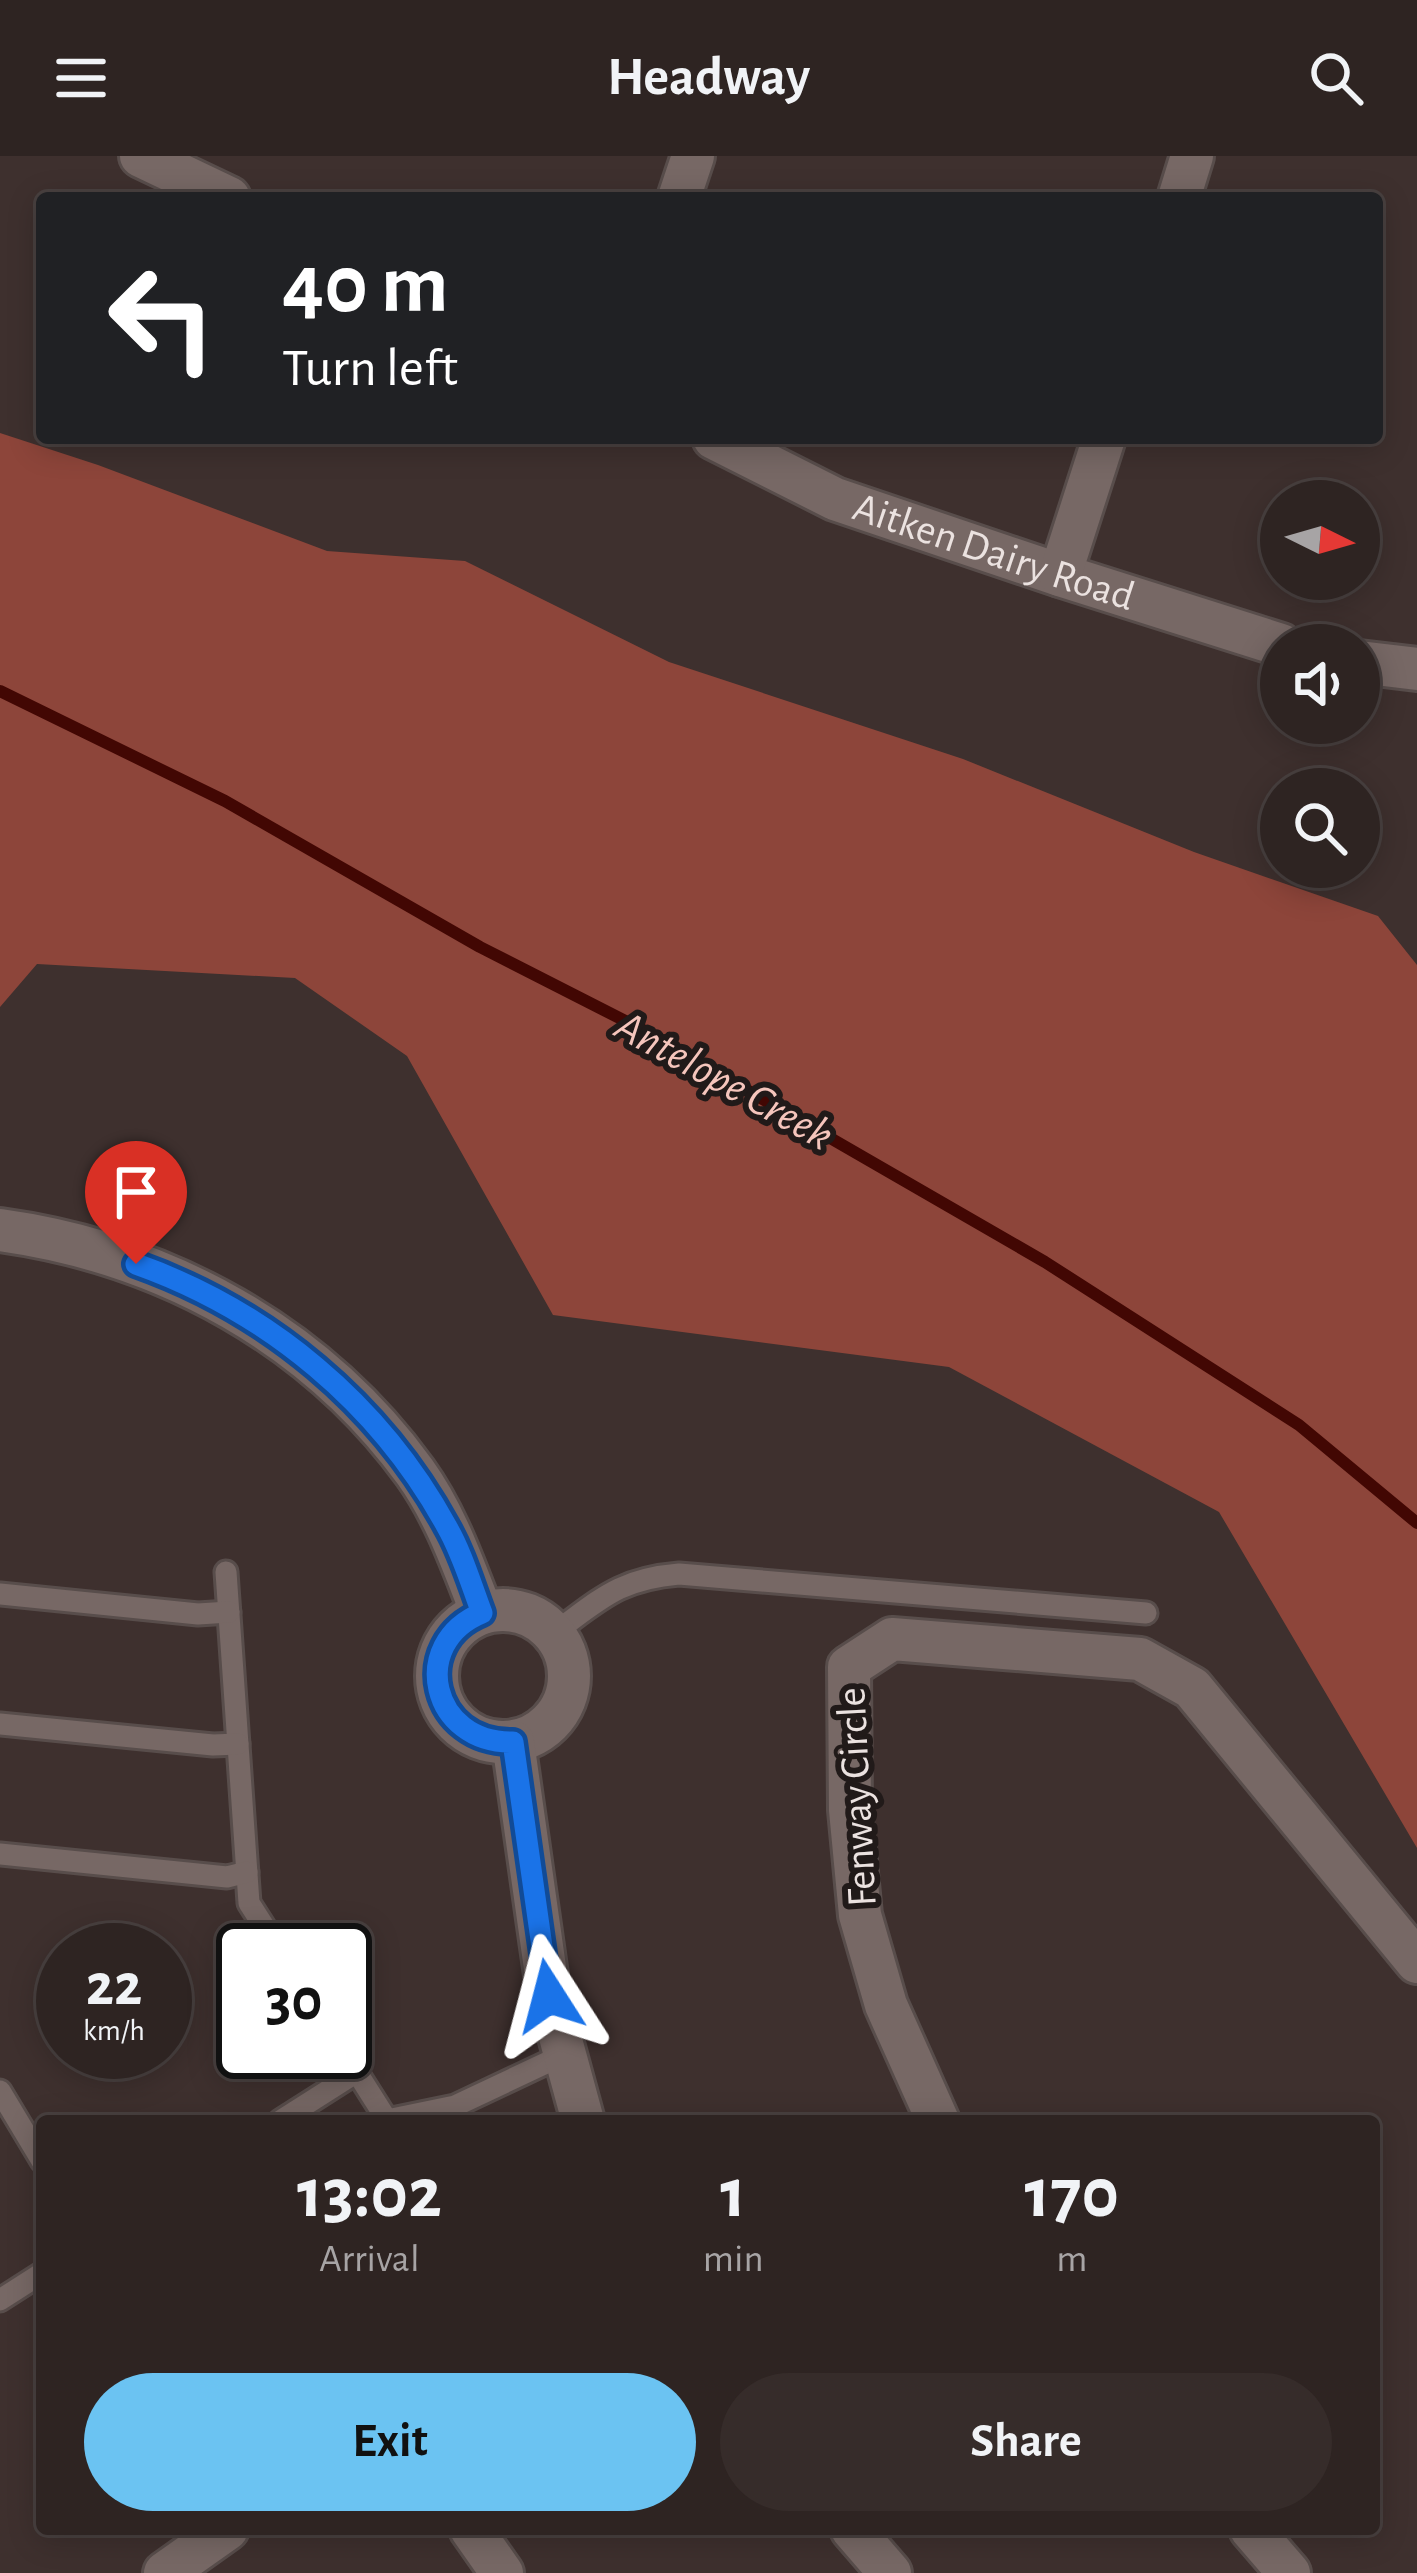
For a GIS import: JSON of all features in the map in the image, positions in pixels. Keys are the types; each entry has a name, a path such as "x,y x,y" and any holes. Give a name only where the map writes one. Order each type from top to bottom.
{"street":[{"path":"141,156 226,182"},
{"path":"681,192 693,156"},
{"path":"1181,192 1192,156"},
{"name":"Aitken Dairy Road","path":"726,444 835,499 1260,638"},
{"path":"1060,574 1102,444"},
{"path":"1380,665 1417,669"},
{"path":"0,1230 94,1248 178,1279 270,1330 352,1397 416,1474 450,1532 482,1613"},
{"path":"507,1610 525,1613 554,1633 569,1666 569,1684 555,1718 542,1730 513,1742 486,1740 453,1719 442,1702 438,1664 445,1645 468,1618 507,1610"},
{"name":"Fenway Circle","path":"935,2115 886,2005 860,1915 850,1810 849,1667 892,1639 1140,1658 1192,1688 1417,1962"},
{"path":"513,1742 549,1996 581,2115"},
{"path":"165,2573 218,2535"},
{"path":"475,2535 502,2573"},
{"path":"857,2535 890,2573"}],"lane":[{"path":"226,1572 249,1903 262,1923"},
{"path":"554,1633 619,1586 646,1576 679,1574 1145,1613"},
{"path":"0,1594 198,1614 229,1612"},
{"path":"0,1724 238,1744"},
{"path":"0,1854 226,1877 248,1872"},
{"path":"411,2115 455,2106 563,2055"},
{"path":"289,2115 346,2079"},
{"path":"361,2079 384,2115"},
{"path":"0,2091 36,2151"},
{"path":"0,2300 36,2277"}],"shaded area":[{"path":"0,433 327,551 465,561 669,662 963,759 1260,875 1260,888 1298,888 1378,916 1417,965 1417,1848 1219,1512 949,1367 553,1315 407,1056 295,978 37,964 0,1007"}],"waterway":[{"name":"Antelope Creek","path":"0,691 225,801 480,947 643,1030 1045,1262 1299,1425 1417,1523"}],"route":[{"path":"136,1264 178,1279 270,1330 352,1397 416,1474 450,1532 482,1613 468,1618 445,1645 437,1683 442,1702 468,1732 486,1740 513,1742 549,1996"}]}
